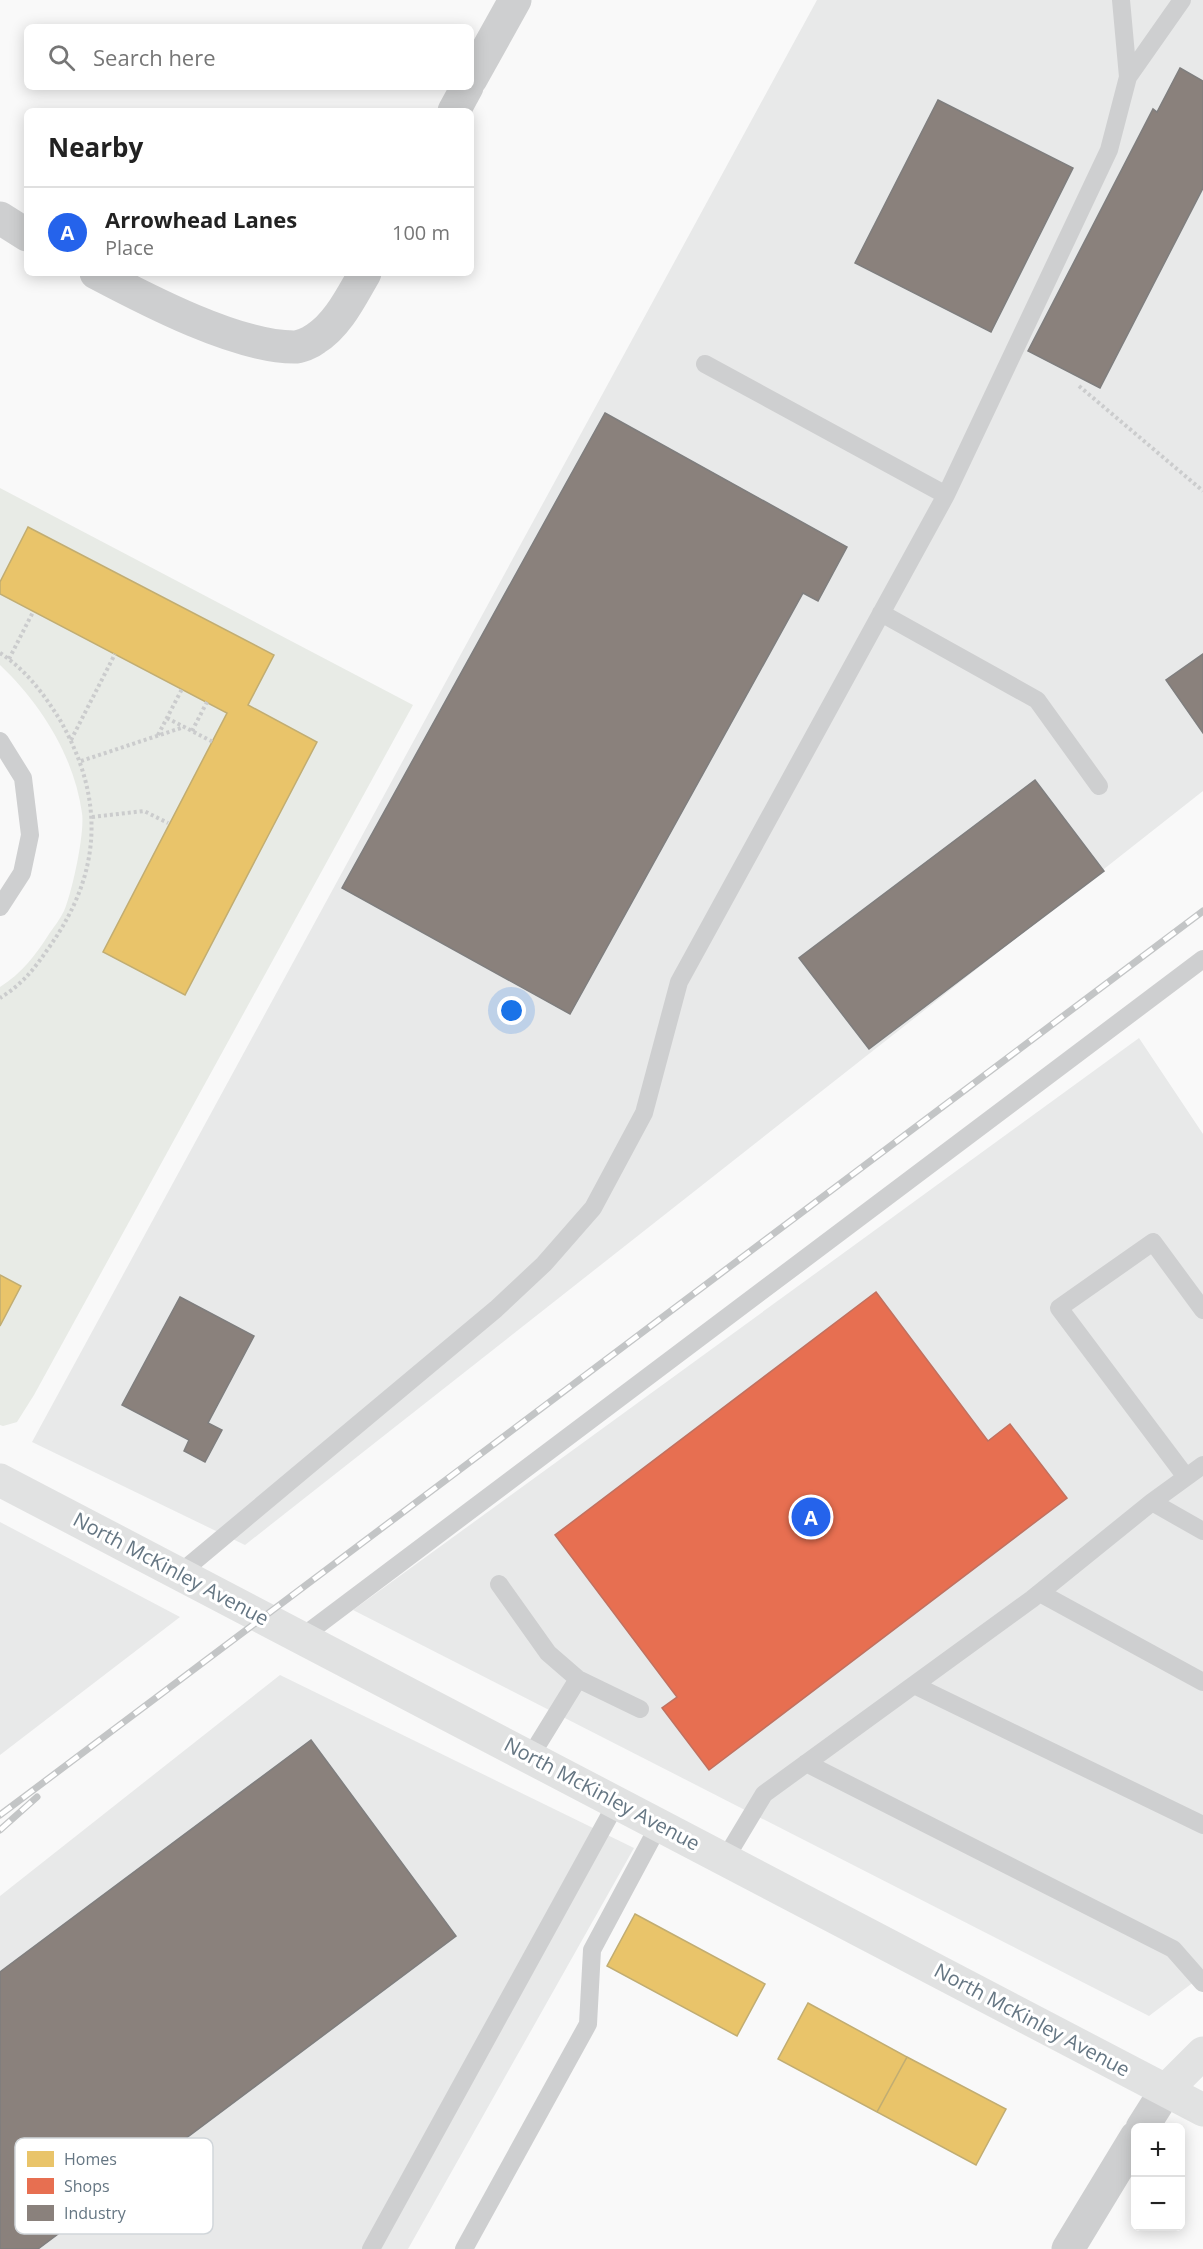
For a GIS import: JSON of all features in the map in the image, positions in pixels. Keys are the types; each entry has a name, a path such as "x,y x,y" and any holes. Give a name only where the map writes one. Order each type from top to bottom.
{"street":[{"path":"474,75 515,0"},
{"path":"456,108 465,90"},
{"path":"0,218 24,233"},
{"path":"101,276 138,296 196,321 259,343 296,347 315,340 328,329 352,296 362,276"},
{"name":"North McKinley Avenue","path":"0,1480 1203,2110"},
{"path":"1145,2123 1166,2090 1203,2053"},
{"path":"1068,2249 1131,2146"}],"lane":[{"path":"179,1574 496,1309 544,1264 593,1208 644,1113 679,982 946,495 1109,150 1128,77 1121,0"},
{"path":"1128,77 1182,0"},
{"path":"705,364 946,495"},
{"path":"881,614 1037,700 1099,786"},
{"path":"0,741 23,778 30,835 22,873 0,906"},
{"path":"302,1637 1203,959"},
{"path":"1186,1477 1059,1308 1154,1242 1203,1310"},
{"path":"724,1859 764,1794 1040,1593 1152,1502 1203,1465"},
{"path":"1152,1502 1203,1531"},
{"path":"499,1584 548,1653 578,1679 640,1709"},
{"path":"1040,1593 1203,1682"},
{"path":"530,1757 578,1679"},
{"path":"914,1685 1203,1825"},
{"path":"806,1763 1173,1949 1203,1983"},
{"path":"371,2249 617,1803"},
{"path":"464,2249 588,2024 592,1950 659,1825"}],"path":[{"path":"1079,386 1203,491"},
{"path":"9,659 33,612"},
{"path":"70,740 115,654"},
{"path":"157,735 182,689"},
{"path":"192,731 207,702"},
{"path":"167,718 213,742"},
{"path":"81,761 184,727"},
{"path":"92,817 144,811 168,823"}],"shaded area":[{"path":"817,0 1203,0 1203,791 245,1545 32,1442"},
{"path":"0,488 413,705 34,1395 17,1422 3,1426 0,1425 0,1326 20,1286 0,1275 0,987 28,964 64,911 77,863 82,834 82,813 72,771 53,732 29,697 0,665 0,594 227,713 103,952 184,994 317,742 248,705 273,654 29,527 0,582"},
{"path":"1139,1038 1203,1134 1203,1975 1149,2016 353,1610"},
{"path":"0,1522 180,1617 0,1755"},
{"path":"280,1675 634,1848 408,2249 0,2249 0,1896"}],"building: Homes":[{"path":"28,527 274,655 248,705 317,742 185,995 103,952 227,713 0,594 0,582"},
{"path":"0,1275 21,1286 0,1326"},
{"path":"635,1914 765,1984 737,2036 607,1966"},
{"path":"808,2003 907,2057 877,2112 778,2059"},
{"path":"907,2057 1006,2109 976,2165 877,2112"}],"building: Shops":[{"path":"876,1292 988,1441 1010,1424 1067,1498 709,1770 662,1708 677,1697 555,1535"}],"building: Industry":[{"path":"1180,68 1203,81 1203,188 1100,388 1028,351 1153,109 1157,112"},
{"path":"938,100 1073,168 991,332 855,263"},
{"path":"605,413 847,547 818,601 803,593 570,1014 342,888"},
{"path":"1203,654 1203,733 1166,680"},
{"path":"1035,780 1104,871 869,1049 799,958"},
{"path":"180,1297 254,1336 208,1423 222,1430 205,1462 184,1451 189,1440 122,1405"},
{"path":"311,1740 456,1936 186,2138 15,2138 15,2234 58,2234 38,2249 0,2249 0,1972"}],"railway":[{"path":"0,1815 1203,911"},
{"path":"0,1830 37,1797"}],"place":[{"name":"Arrowhead Lanes","path":"811,1517"}]}
